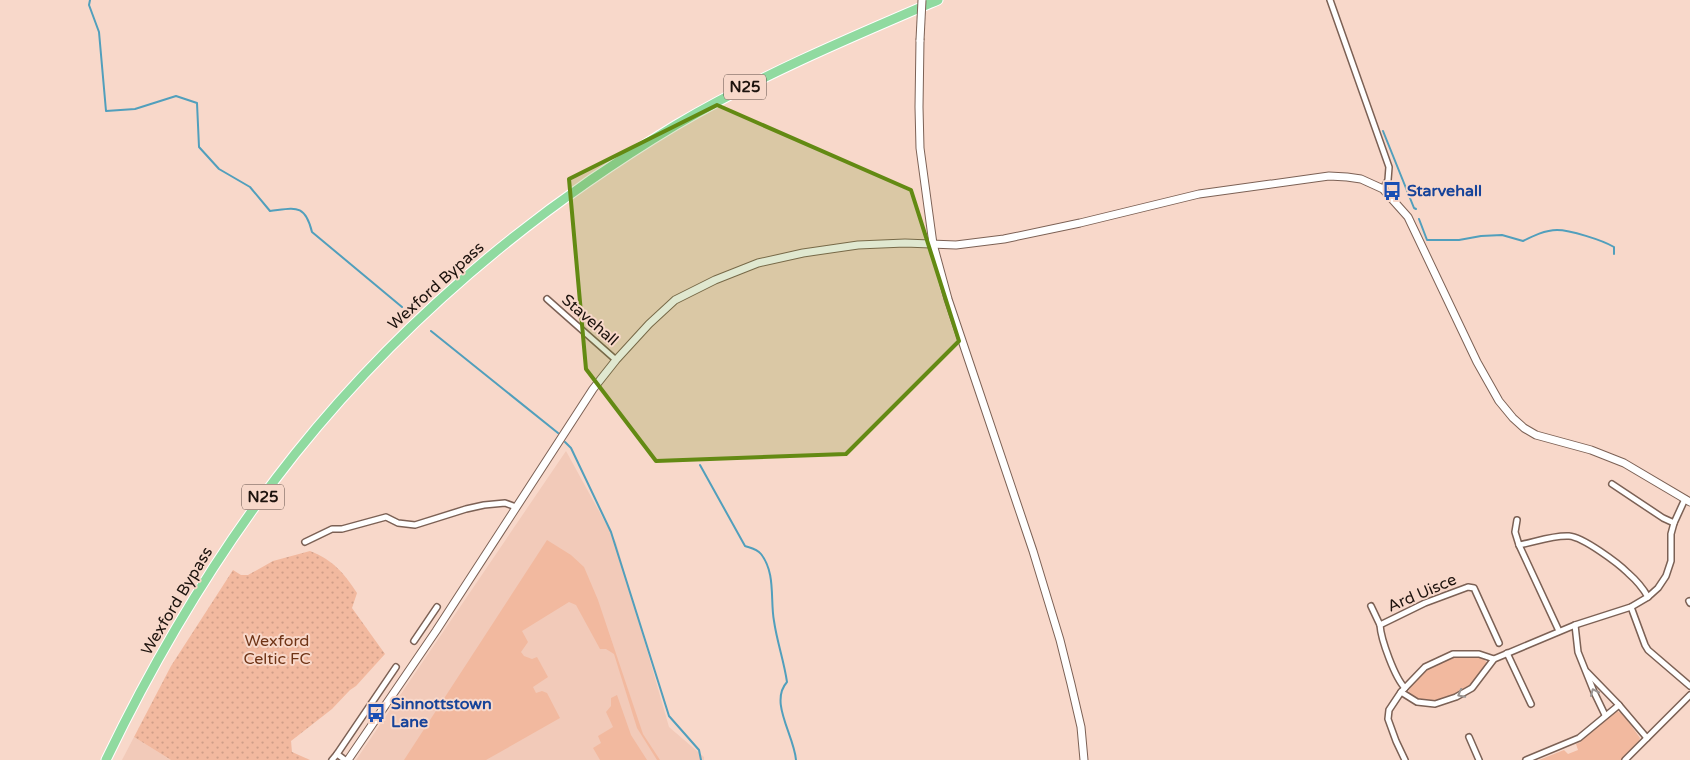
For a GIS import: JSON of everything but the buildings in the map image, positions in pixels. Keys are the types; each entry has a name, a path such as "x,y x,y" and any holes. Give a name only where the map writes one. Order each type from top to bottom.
{"highway":[{"name":"Wexford Bypass","path":"106,760 160,656 192,602 224,551 259,502 314,432 371,369 430,309 539,216 632,152 678,124 760,80 847,39 938,0"}],"street":[{"path":"922,0 919,107 920,148 933,244 948,299 1033,551 1058,634 1081,727 1084,760"},
{"path":"1330,0 1389,167 1388,180 1383,190"},
{"path":"337,754 347,760 436,631 593,389 616,360 649,324 675,300 735,271 758,263 804,253 858,245 956,244 1004,239 1199,194 1329,176 1361,179 1383,190 1408,217 1477,362 1499,401 1524,428 1536,435 1591,450 1624,462 1687,501 1674,523 1671,534 1671,562 1666,576 1658,588 1648,597 1631,607 1559,631 1494,659 1472,688 1456,697 1435,704 1417,702 1403,690"},
{"name":"Stavehall","path":"547,299 616,360"},
{"path":"1612,484 1663,518 1674,523"},
{"path":"305,542 332,529 342,529 386,517 398,523 415,525 484,505 506,502 516,507"},
{"path":"1517,520 1515,532 1519,545 1559,631"},
{"path":"1519,545 1553,537 1570,536 1581,539 1628,572 1648,597"},
{"name":"Ard Uisce","path":"1380,625 1425,603 1468,586 1474,588 1499,643"},
{"name":"Ard Uisce","path":"1371,606 1380,625 1381,635 1403,690"},
{"path":"414,641 437,607"},
{"path":"1631,607 1645,646 1690,686"},
{"path":"426,624 436,631"},
{"path":"1575,625 1578,652 1605,715"},
{"path":"1507,653 1530,704"},
{"path":"1405,760 1388,719 1389,710 1403,690 1425,667 1453,654 1479,654 1494,659"},
{"path":"332,760 396,667"},
{"path":"1584,668 1647,738"},
{"path":"1625,760 1690,695"},
{"path":"1526,760 1579,738 1619,705"},
{"path":"1469,737 1479,760"}],"highlighted area":[{"path":"717,105 911,190 959,341 846,454 656,461 586,369 569,179"}],"shaded area":[{"path":"566,451 616,542 669,727 704,757 704,760 356,760"},
{"path":"134,737 171,760 122,760"}],"green space":[{"path":"547,540 571,555 584,567 598,600 643,734 660,760 657,760 637,728 614,654 606,649 600,649 576,605 569,602 522,631 528,642 521,652 524,656 532,659 537,657 548,677 533,687 536,693 542,691 547,693 560,718 486,760 404,760"},
{"name":"Wexford Celtic FC","path":"310,551 332,563 352,586 357,593 352,608 385,654 332,709 291,741 292,752 310,760 171,760 134,737 171,666 233,570 241,575 248,575 273,561"},
{"path":"1464,656 1483,658 1487,663 1471,685 1462,691 1446,698 1428,701 1420,701 1408,693 1423,672 1439,663"},
{"path":"617,695 631,735 647,760 600,760 593,748 601,743 598,736 613,727 606,712 611,706 611,698"},
{"path":"1617,711 1623,714 1640,738 1621,760 1539,760 1564,750 1568,754 1578,750 1576,744 1581,742"}],"waterway":[{"path":"90,0 89,5 99,32 106,111 135,109 176,96 197,103 199,147 219,169 250,187 270,211 292,209 302,212 306,216 312,232 402,307"},
{"path":"1383,131 1416,209"},
{"path":"1419,219 1427,240 1459,240 1502,235 1523,241 1544,232 1563,230 1602,241 1614,247 1614,254"},
{"path":"431,331 558,433"},
{"path":"565,442 571,448 611,532 669,716 699,750 701,760"},
{"path":"700,465 745,546 759,552 766,561 769,570 774,621 787,682 782,690 781,709 796,760"}],"place":[{"name":"Starvehall","path":"1392,191"},
{"name":"Sinnottstown Lane","path":"376,713"}]}
